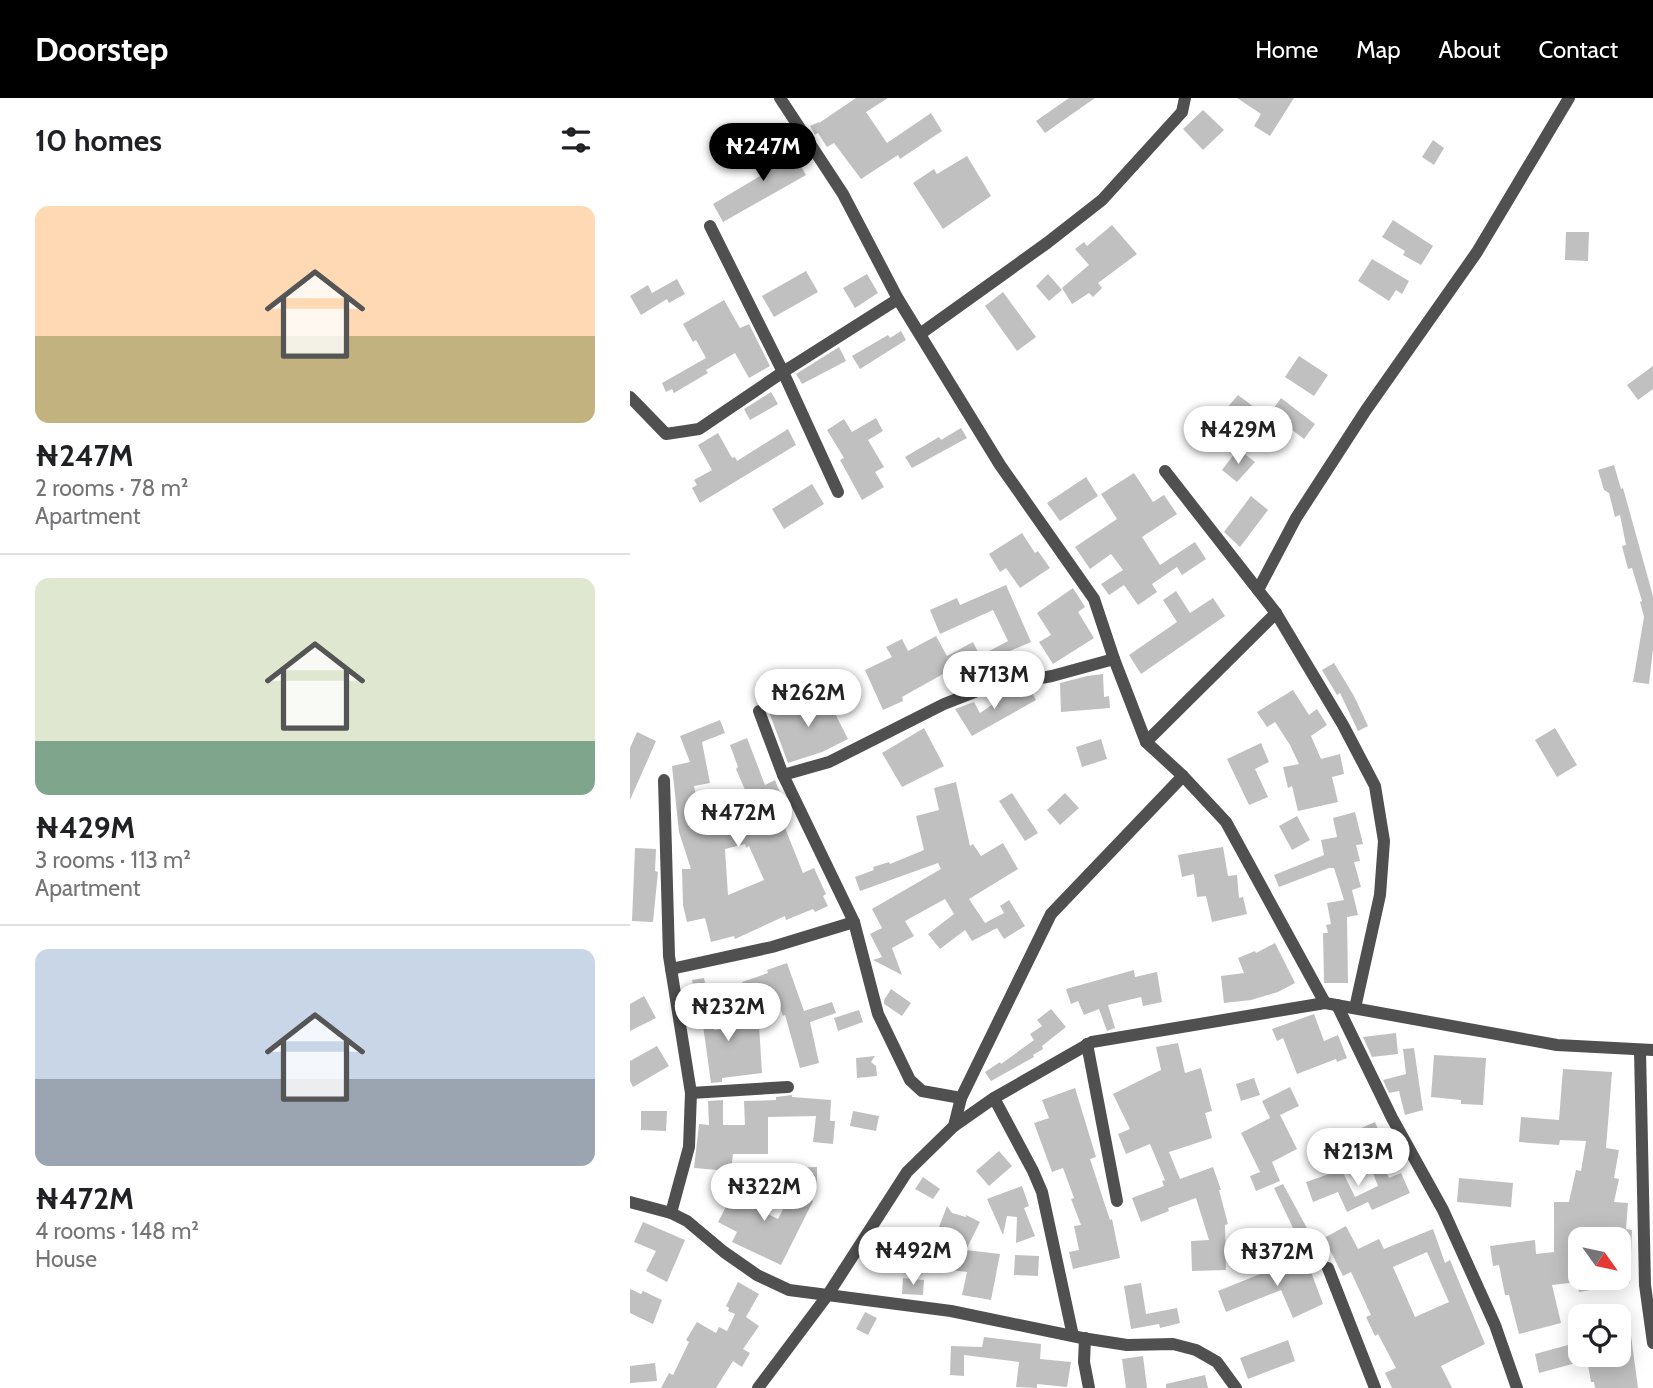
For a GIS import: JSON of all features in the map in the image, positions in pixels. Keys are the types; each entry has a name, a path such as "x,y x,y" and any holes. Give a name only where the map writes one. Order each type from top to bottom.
{"street":[{"path":"780,98 843,194 898,299 1000,465 1094,599 1146,741 1184,776 1226,822 1331,1004 1443,1210 1495,1325 1517,1388"},
{"path":"920,334 1102,200 1182,112 1185,98"},
{"path":"1258,590 1296,519 1366,410 1477,252 1569,98"},
{"path":"710,226 783,372 838,492"},
{"path":"630,397 666,434 699,429 898,299"},
{"path":"1165,471 1276,613 1343,724 1375,786 1384,841 1380,895 1355,1009"},
{"path":"1146,741 1276,613"},
{"path":"783,775 829,762 944,704 985,688 1052,676 1114,659"},
{"path":"759,711 783,775 854,922 878,1014 909,1080 922,1091 961,1098"},
{"path":"954,1126 961,1098 1051,914 1184,776"},
{"path":"664,780 671,969 691,1093 689,1147 671,1213"},
{"path":"671,969 772,947 854,922"},
{"path":"758,1388 827,1296 906,1172 954,1126 994,1098 1092,1041 1331,1004 1557,1045 1647,1050 1645,1285 1653,1343"},
{"path":"1087,1044 1117,1201"},
{"path":"691,1093 788,1087"},
{"path":"994,1098 1042,1192 1079,1337 1089,1388"},
{"path":"630,1202 671,1213 687,1221 757,1275 789,1290 951,1311 1126,1345 1172,1344 1196,1350 1217,1362 1236,1388"},
{"path":"1328,1268 1375,1388"}],"building":[{"path":"856,98 888,98 866,112 887,143 931,113 942,131 900,159 898,155 861,179 834,143 827,147 810,126 819,123"},
{"path":"1069,98 1095,98 1045,133 1036,121"},
{"path":"1237,98 1294,98 1270,136 1254,126 1261,114"},
{"path":"1203,110 1224,130 1203,150 1183,129"},
{"path":"1433,140 1444,148 1434,165 1422,157"},
{"path":"786,141 806,175 723,222 713,204 772,169 763,154"},
{"path":"967,156 991,196 943,229 913,183 934,169 937,174"},
{"path":"1393,220 1433,246 1421,265 1403,255 1405,251 1382,237"},
{"path":"1112,225 1137,254 1098,283 1102,288 1093,297 1089,293 1072,304 1062,288 1089,265 1075,249 1084,242 1087,246"},
{"path":"1566,232 1589,232 1588,261 1565,260"},
{"path":"1372,259 1409,281 1402,294 1396,290 1389,301 1358,281"},
{"path":"806,271 818,292 774,317 762,296"},
{"path":"867,274 878,293 855,308 843,288"},
{"path":"1048,274 1062,290 1049,301 1036,286"},
{"path":"677,279 685,294 669,303 667,299 641,315 630,296 648,285 652,293"},
{"path":"1003,292 1036,337 1017,351 985,306"},
{"path":"724,300 740,328 749,324 770,366 749,378 735,353 674,393 672,389 666,392 662,383 706,358 683,324"},
{"path":"901,331 906,340 860,369 852,356 888,335 890,338"},
{"path":"839,347 846,361 802,384 796,374"},
{"path":"1299,356 1328,375 1314,396 1285,377"},
{"path":"1653,366 1653,389 1638,400 1627,385"},
{"path":"771,392 778,404 750,420 744,409"},
{"path":"1238,395 1258,410 1247,425 1226,409"},
{"path":"1281,398 1315,424 1304,439 1270,413"},
{"path":"876,418 883,431 868,440 884,467 875,472 884,487 862,500 840,460 844,458 827,430 844,419 852,432"},
{"path":"961,428 967,438 912,468 905,457 939,437 941,440"},
{"path":"788,429 796,445 700,503 692,488 697,485 694,480 712,470 698,445 718,433 732,458 735,457 737,461"},
{"path":"1238,449 1255,462 1237,482 1222,470"},
{"path":"1614,465 1653,596 1653,649 1649,684 1633,682 1644,617 1640,602 1642,601 1632,568 1628,569 1622,546 1626,545 1620,515 1615,517 1609,493 1604,490 1598,470"},
{"path":"1134,473 1153,502 1164,495 1177,514 1142,537 1160,565 1195,542 1206,559 1182,575 1177,567 1152,584 1157,592 1138,605 1124,585 1109,595 1101,584 1123,570 1111,554 1090,569 1075,547 1117,519 1101,494"},
{"path":"1086,477 1098,496 1060,521 1047,503"},
{"path":"812,484 824,504 784,529 772,509"},
{"path":"1251,496 1268,510 1240,547 1224,532"},
{"path":"1022,533 1035,553 1038,551 1050,568 1020,588 1006,568 1000,572 989,554"},
{"path":"1006,585 1031,642 1010,651 1017,664 996,675 992,667 967,680 959,665 902,697 903,701 883,710 865,670 892,657 886,647 902,639 908,651 936,636 947,656 973,642 980,656 1008,641 993,610 940,634 930,610 957,598 960,605"},
{"path":"1073,588 1085,607 1078,612 1094,638 1053,664 1039,642 1051,635 1037,613"},
{"path":"1176,591 1190,613 1213,598 1225,616 1141,674 1129,655 1177,622 1163,600"},
{"path":"1334,663 1368,726 1358,731 1340,693 1337,695 1322,670"},
{"path":"1103,674 1104,697 1109,696 1110,708 1061,712 1060,683"},
{"path":"1030,689 1036,700 972,736 955,709 974,702 980,713 1011,692"},
{"path":"1293,690 1309,715 1317,709 1327,725 1311,736 1321,759 1340,754 1344,774 1332,777 1338,802 1298,811 1292,786 1288,788 1283,767 1299,764 1275,722 1267,727 1257,712"},
{"path":"825,694 848,739 822,752 788,763 769,712 795,704 797,708"},
{"path":"720,720 725,733 702,742 710,783 694,786 699,809 746,792 730,745 747,738 765,785 775,780 783,800 775,803 803,873 814,868 826,894 823,896 828,906 786,920 785,916 735,939 734,936 711,942 705,918 687,922 683,905 682,869 691,869 679,832 672,766 690,762 680,736","holes":["745,844 746,848 749,846 764,880 728,895 725,849"]},
{"path":"924,728 944,766 902,787 882,753"},
{"path":"1555,728 1577,765 1557,777 1535,740"},
{"path":"637,732 656,741 630,800 630,748"},
{"path":"1101,739 1107,759 1082,767 1076,747"},
{"path":"1261,743 1269,762 1255,769 1268,797 1249,805 1227,759"},
{"path":"956,782 970,846 973,844 981,856 1003,843 1018,869 969,899 985,923 1004,913 1000,906 1009,900 1025,926 1004,939 997,928 972,941 965,930 940,949 928,934 954,914 945,899 905,921 914,936 892,948 902,975 873,960 882,957 870,934 882,928 872,909 941,869 938,863 860,891 855,877 874,870 873,867 889,862 890,864 924,850 916,816 939,810 934,788"},
{"path":"1012,793 1038,833 1025,841 999,801"},
{"path":"1065,793 1079,808 1060,825 1047,810"},
{"path":"1355,812 1363,844 1356,845 1360,861 1354,862 1361,887 1352,890 1358,915 1347,917 1348,983 1324,983 1323,933 1328,933 1326,925 1331,924 1327,903 1344,900 1334,868 1279,887 1274,875 1324,855 1321,840 1337,837 1333,818"},
{"path":"1297,816 1310,840 1292,850 1279,826"},
{"path":"1223,847 1228,876 1237,875 1239,898 1243,897 1247,914 1212,922 1206,896 1197,897 1194,874 1182,877 1178,855"},
{"path":"635,848 656,849 655,871 658,872 653,922 632,921"},
{"path":"1275,943 1295,983 1278,992 1251,1000 1224,1003 1221,976 1244,973 1238,958 1255,951 1256,953"},
{"path":"787,963 804,1011 832,1002 836,1013 810,1022 819,1063 800,1068 785,1015 783,1016 780,1008 754,1017 742,982"},
{"path":"1134,970 1135,977 1157,972 1162,1002 1143,1006 1141,997 1108,1005 1115,1028 1107,1031 1099,1009 1084,1015 1078,1001 1071,1004 1066,989"},
{"path":"704,978 714,1030 759,1025 762,1073 722,1078 722,1082 711,1083 703,1025 692,980"},
{"path":"891,989 911,1003 902,1016 884,1004"},
{"path":"644,996 656,1018 630,1031 630,1004"},
{"path":"1051,1009 1066,1027 1042,1046 1043,1049 1033,1055 1034,1057 991,1081 985,1072 1034,1040 1030,1034 1042,1026 1037,1020"},
{"path":"859,1010 863,1022 838,1031 834,1018"},
{"path":"1314,1014 1324,1041 1338,1035 1347,1058 1337,1062 1336,1059 1297,1074 1283,1038 1277,1041 1272,1029"},
{"path":"1396,1033 1398,1054 1372,1057 1363,1037"},
{"path":"1178,1043 1185,1073 1201,1068 1212,1111 1205,1113 1212,1138 1169,1152 1180,1179 1213,1167 1228,1224 1225,1225 1226,1270 1192,1271 1191,1241 1209,1240 1196,1198 1141,1222 1132,1198 1164,1186 1162,1181 1165,1180 1150,1144 1126,1154 1118,1134 1130,1129 1113,1094 1161,1070 1156,1047"},
{"path":"657,1046 669,1066 633,1087 630,1081 630,1061"},
{"path":"1414,1048 1423,1110 1405,1115 1399,1091 1389,1093 1383,1080 1406,1074 1403,1049"},
{"path":"1434,1055 1486,1058 1483,1105 1461,1104 1461,1100 1431,1097"},
{"path":"875,1056 871,1062 876,1066 877,1076 857,1078 856,1058"},
{"path":"1563,1069 1612,1072 1606,1148 1619,1150 1614,1178 1619,1179 1614,1202 1628,1203 1626,1227 1568,1227 1568,1283 1552,1285 1561,1323 1519,1334 1509,1295 1505,1295 1499,1265 1493,1266 1490,1246 1535,1240 1536,1254 1554,1252 1554,1202 1569,1202 1576,1170 1581,1171 1586,1141 1560,1140 1559,1145 1519,1142 1521,1117 1559,1120"},
{"path":"1254,1078 1260,1095 1241,1101 1236,1084"},
{"path":"1290,1087 1299,1106 1280,1115 1297,1149 1272,1162 1280,1181 1256,1191 1250,1176 1260,1172 1241,1133 1270,1118 1262,1101"},
{"path":"1075,1088 1096,1157 1090,1159 1110,1220 1112,1219 1120,1258 1073,1269 1069,1252 1079,1250 1074,1226 1081,1225 1071,1199 1074,1198 1063,1168 1052,1172 1034,1123 1049,1118 1042,1100"},
{"path":"792,1095 831,1100 830,1121 835,1121 833,1144 813,1142 816,1116 768,1117 768,1154 733,1154 731,1171 694,1168 699,1124 709,1125 708,1101 723,1100 723,1125 745,1125 744,1101 776,1100 776,1097"},
{"path":"641,1111 667,1111 666,1131 641,1130"},
{"path":"853,1111 879,1116 876,1131 850,1126"},
{"path":"1375,1122 1380,1134 1332,1155 1327,1143"},
{"path":"999,1151 1012,1166 989,1186 976,1171"},
{"path":"1337,1160 1355,1197 1378,1186 1371,1168 1382,1163 1389,1178 1401,1173 1410,1193 1372,1210 1368,1202 1347,1212 1338,1192 1313,1202 1306,1182 1329,1174 1325,1165"},
{"path":"817,1167 817,1187 772,1188 772,1168"},
{"path":"923,1177 940,1189 933,1199 915,1189"},
{"path":"741,1178 758,1188 749,1205 778,1219 793,1190 813,1201 781,1265 732,1242 737,1232 718,1222"},
{"path":"1459,1178 1513,1183 1511,1207 1457,1202"},
{"path":"1283,1184 1315,1243 1303,1249 1274,1188"},
{"path":"1022,1186 1029,1206 1024,1208 1035,1236 1016,1243 1017,1217 1007,1216 1003,1235 987,1199"},
{"path":"947,1206 952,1213 966,1215 980,1222 966,1250 1000,1254 991,1300 962,1295 967,1272 951,1270 955,1233 939,1227"},
{"path":"643,1222 685,1240 667,1282 646,1271 656,1251 634,1242"},
{"path":"1346,1226 1358,1249 1379,1239 1384,1249 1433,1229 1445,1263 1450,1260 1485,1344 1441,1366 1452,1388 1392,1388 1385,1373 1396,1368 1366,1317 1371,1315 1351,1272 1343,1276 1324,1238","holes":["1427,1252 1449,1302 1415,1317 1393,1267"]},
{"path":"1015,1255 1039,1256 1038,1276 1014,1275"},
{"path":"1305,1256 1323,1304 1293,1318 1281,1290 1226,1312 1218,1291"},
{"path":"903,1278 924,1280 923,1295 902,1294"},
{"path":"738,1282 759,1294 746,1317 759,1326 743,1349 750,1353 742,1367 733,1361 716,1388 661,1388 669,1373 673,1375 689,1342 686,1340 697,1322 716,1333 719,1327 727,1331 735,1314 728,1311 726,1306"},
{"path":"1141,1283 1146,1314 1177,1308 1180,1323 1160,1328 1159,1324 1131,1329 1124,1286"},
{"path":"630,1289 641,1294 643,1291 662,1300 653,1324 630,1313"},
{"path":"865,1312 877,1318 868,1335 856,1329"},
{"path":"1631,1336 1638,1388 1595,1388 1594,1382 1591,1382 1588,1367 1631,1367"},
{"path":"984,1337 1041,1344 1040,1359 1071,1362 1067,1387 1037,1384 1037,1388 1016,1387 1019,1362 964,1355 964,1376 950,1375 951,1346 982,1347"},
{"path":"1288,1340 1295,1361 1248,1379 1240,1358"},
{"path":"1568,1345 1568,1365 1539,1373 1535,1354"},
{"path":"1143,1356 1147,1388 1126,1388 1122,1359"},
{"path":"655,1363 657,1381 630,1383 630,1366"},
{"path":"1205,1375 1208,1388 1166,1388 1166,1384"}]}
